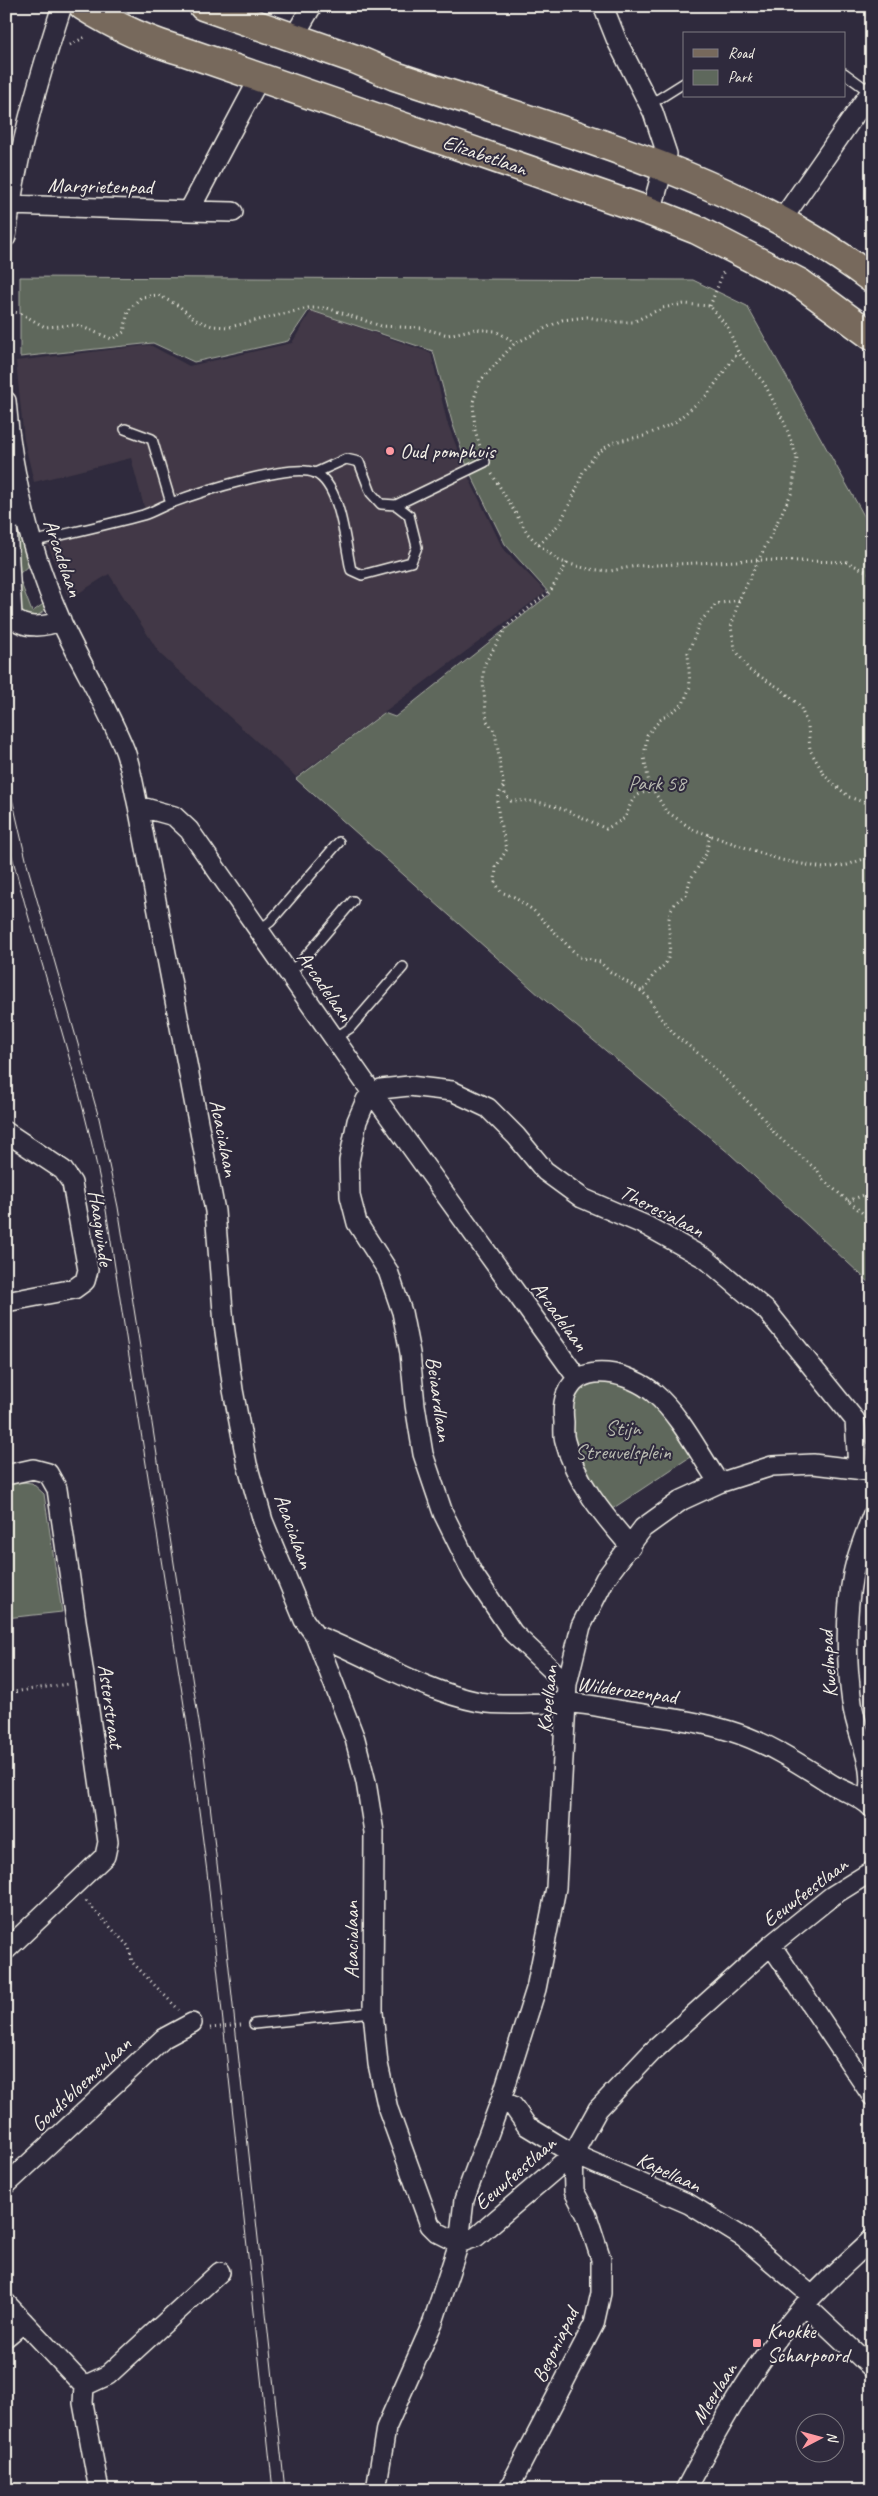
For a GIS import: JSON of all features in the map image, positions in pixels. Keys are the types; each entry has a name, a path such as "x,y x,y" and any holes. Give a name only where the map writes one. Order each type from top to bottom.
{"main road":[{"name":"Elizabetlaan","path":"83,6 107,21 154,44 186,52 259,79 651,212 705,234 800,283 872,336"},
{"path":"203,6 356,59 395,76 664,166 781,221 820,242 872,279"}],"street":[{"path":"6,237 10,205 35,99 62,6"},
{"path":"293,38 312,6"},
{"path":"604,6 617,41 649,104 667,154 651,212"},
{"path":"189,211 259,79"},
{"path":"781,221 871,91"},
{"name":"Margrietenpad","path":"10,205 233,212"},
{"name":"Arcadelaan","path":"6,400 11,453 23,511 32,542 46,585 61,620 125,752 138,806 161,810 174,816 189,830 373,1094 578,1379"},
{"name":"Arcadelaan","path":"23,511 16,513 7,526 12,616 21,625 53,624 61,620"},
{"name":"Acacialaan","path":"138,806 215,1211 232,1390 247,1464 264,1521 304,1620 315,1635 355,1739 366,1782 374,1832 374,2012 378,2064 388,2110 430,2225 437,2232 459,2243"},
{"name":"Theresialaan","path":"373,1094 381,1089 409,1086 452,1091 488,1108 516,1136 545,1171 582,1198 647,1226 706,1259 767,1311 855,1420 865,1469"},
{"name":"Beiaardlaan","path":"373,1094 366,1100 357,1120 349,1162 350,1196 357,1223 388,1271 402,1312 410,1353 415,1405 423,1454 443,1513 473,1574 513,1633 567,1694"},
{"name":"Haagwinde","path":"6,1132 63,1170 72,1183 88,1270 85,1281 74,1289 6,1302"},
{"path":"630,1547 605,1518 575,1470 564,1439 563,1412 566,1395 578,1379 597,1372 614,1373 634,1380 654,1393 673,1414 719,1483"},
{"name":"Kapellaan","path":"459,2243 464,2200 501,2100 536,1989 556,1888 567,1694 582,1626 605,1579 643,1528 682,1500 719,1483 772,1466 813,1464 865,1469"},
{"name":"Asterstraat","path":"6,1474 33,1470 48,1473 57,1489 108,1842 104,1856 6,1950"},
{"name":"Kwelmpad","path":"869,1805 871,1771 853,1706 849,1678 847,1616 853,1573 872,1516"},
{"name":"Wilderozenpad","path":"315,1635 347,1648 408,1680 448,1694 481,1702 534,1705 567,1694 730,1730 779,1751 869,1805"},
{"name":"Eeuwfeestlaan","path":"459,2243 476,2237 573,2154 598,2109 652,2052 771,1945 832,1896 872,1871"},
{"path":"771,1945 872,2096"},
{"name":"Goudsbloemenlaan","path":"6,2185 164,2038 192,2023"},
{"name":"Kapellaan","path":"501,2100 512,2106 527,2126 573,2154 689,2204 744,2238 808,2300 872,2368"},
{"name":"Begoniapad","path":"508,2490 594,2324 602,2293 601,2259 587,2216 574,2191 573,2154"},
{"name":"Meerlaan","path":"685,2490 733,2402 808,2300 872,2239"},
{"path":"376,2490 386,2428 433,2322 459,2243"},
{"path":"84,2386 108,2375 220,2272"},
{"path":"6,2303 84,2386 83,2403 99,2490"},
{"path":"6,2337 24,2322"}],"lane":[{"path":"846,73 871,91"},
{"path":"649,104 683,84"},
{"path":"125,429 152,439 171,503"},
{"path":"32,542 146,514 171,503 264,476 297,470 315,473 330,485 337,503 351,570 362,575 411,562 417,547 409,515 396,506 381,504 371,494 359,462 346,459 315,473"},
{"path":"396,506 485,462"},
{"path":"259,930 270,922 339,842"},
{"path":"288,972 300,963 353,901"},
{"path":"335,1038 350,1028 403,967"},
{"path":"254,2024 374,2012"}],"path":[{"path":"710,306 726,268 724,262"},
{"path":"6,312 20,313 45,327 78,325 112,339 124,332 128,311 141,297 158,295 179,306 196,320 212,326 230,327 308,308 327,308 380,326 421,328 448,335 475,329 495,331 510,339 514,344"},
{"path":"872,574 847,562 758,560 636,566 610,571 588,569 560,561 528,534 485,462 475,430 473,402 480,381 514,344 562,320 587,317 614,322 633,322 662,308 684,304 710,306 728,328 738,352 764,382 786,424 797,458 792,492 758,560 739,600 731,628 735,650 749,670 781,689 800,706 808,726 810,750 825,776 849,797 872,805"},
{"path":"539,545 560,523 583,472 595,455 613,442 644,436 674,423 708,394 738,352"},
{"path":"567,563 551,590 507,626 484,664 483,683 487,721 495,732 505,794 511,802 528,800 573,812 606,829 625,818 632,799 639,793 654,790"},
{"path":"739,600 716,604 700,622 688,653 690,687 683,704 660,720 647,735 644,756 650,783 666,811 692,829 781,860 822,868 847,865 872,856"},
{"path":"503,787 498,794 497,806 507,849 496,867 495,882 501,892 514,896 533,910 579,957 600,962 609,971 640,990 649,998 659,1016 677,1037 703,1057 716,1072 759,1112 776,1135 818,1171 822,1179 872,1221"},
{"path":"640,990 645,989 651,978 668,961 670,945 667,917 676,901 686,895 690,880 706,854 710,835"},
{"path":"848,1201 872,1192"},
{"path":"6,1693 85,1682"},
{"path":"73,1886 129,1947 132,1962 192,2023 211,2028 254,2024"}],"shaded area":[{"path":"311,311 431,353 447,422 466,472 503,549 546,592 296,777 160,654 109,574 69,599 48,545 146,517 146,514 131,458 34,482 24,440 16,361 150,345 189,366 292,343"}],"green space":[{"name":"Park 58","path":"20,277 693,280 747,306 872,530 872,1285 730,1154 540,996 296,779 384,713 395,717 550,594 505,544 468,469 452,422 433,351 309,310 288,341 194,362 153,343 20,357"},
{"path":"14,525 19,525 31,563 18,575 32,612 46,602 45,610 32,620 17,612"},
{"name":"Stijn Streuvelsplein","path":"593,1380 630,1386 658,1406 693,1455 612,1509 578,1460 571,1443 572,1399 582,1385"},
{"path":"22,1482 32,1483 44,1494 62,1612 6,1618 6,1485"}],"tram line":[{"path":"6,772 28,868 99,1118 118,1207 204,1754 225,1931 285,2490"},
{"path":"6,832 85,1115 106,1210 192,1756 207,1872 273,2490"}],"place":[{"name":"Oud pomphuis","path":"390,451"},
{"name":"Knokke Scharpoord","path":"757,2343"}]}
